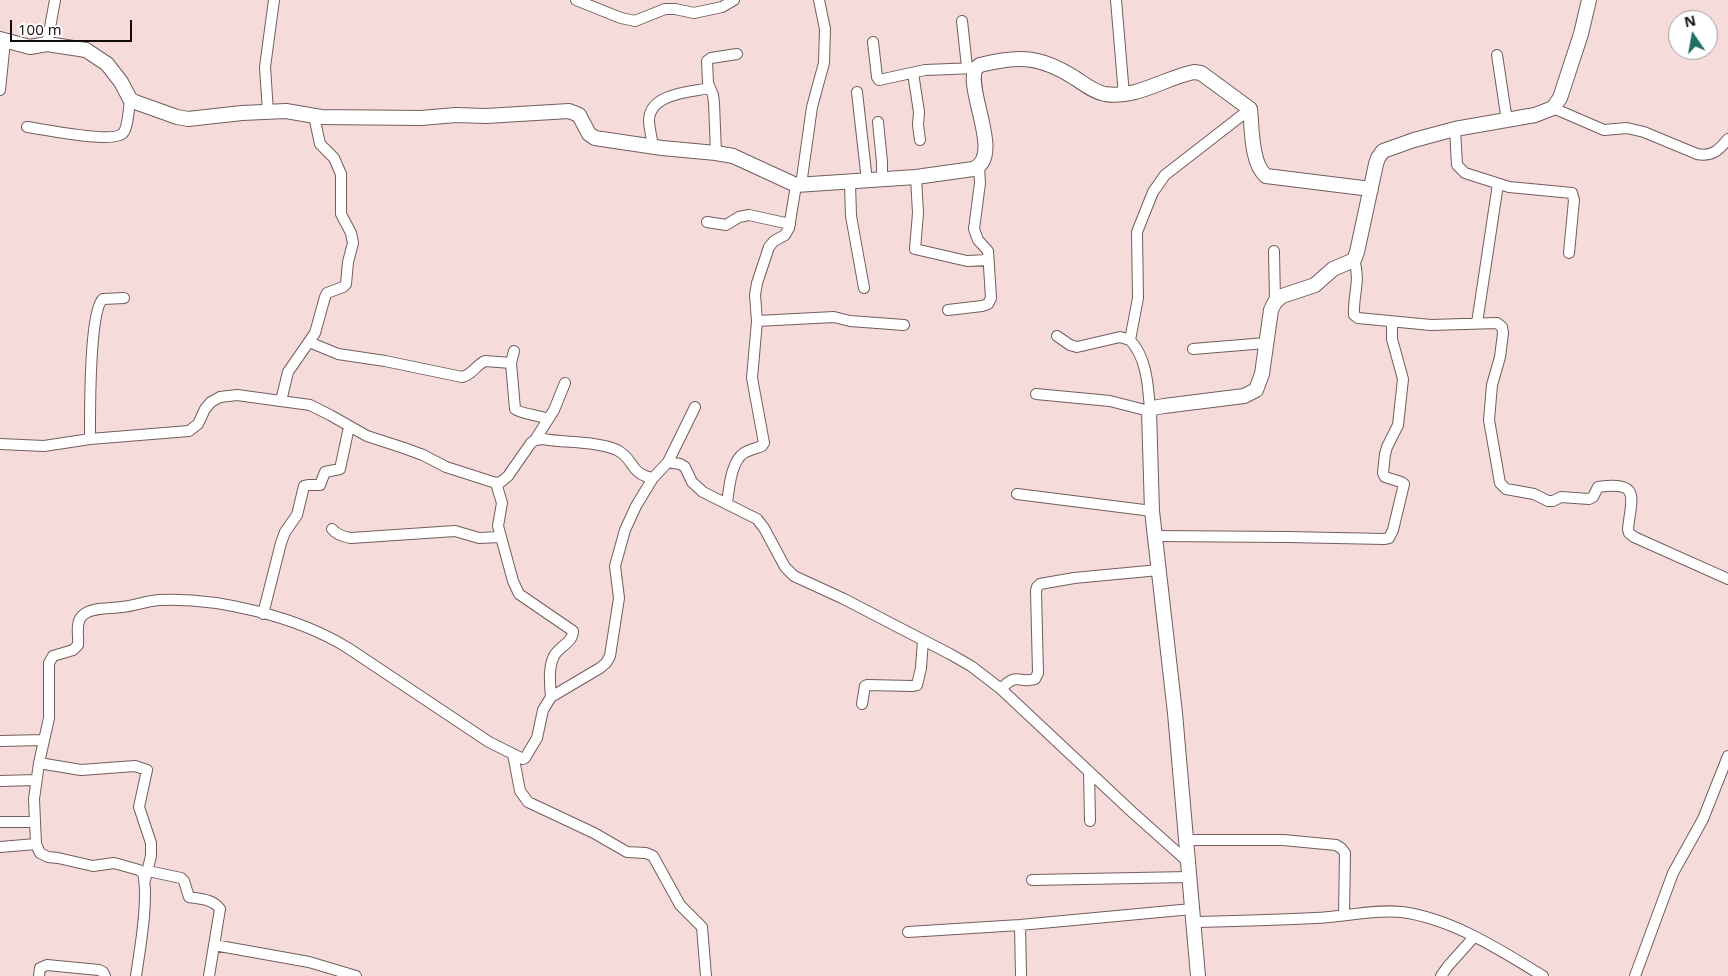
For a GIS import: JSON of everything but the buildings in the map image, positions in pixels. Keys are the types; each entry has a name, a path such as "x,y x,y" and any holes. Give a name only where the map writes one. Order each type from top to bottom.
{"street":[{"path":"47,44 55,0"},
{"path":"268,112 266,67 274,0"},
{"path":"576,0 621,18 635,21 665,9 694,13 722,7 734,0"},
{"path":"726,502 730,482 738,459 744,453 762,446 764,443 752,378 757,321 756,289 769,247 774,241 785,235 790,224 799,185 812,107 824,63 825,29 819,0"},
{"path":"1116,0 1124,95"},
{"path":"1275,302 1282,296 1315,285 1333,269 1354,260 1358,252 1378,158 1383,151 1455,129 1535,115 1553,108 1560,98 1581,34 1589,0"},
{"path":"948,310 982,306 988,304 991,298 988,251 978,240 974,229 980,183 979,167 985,150 981,114 962,20"},
{"path":"0,90 2,40 30,47 47,44 86,50 107,64 121,82 130,99 125,128 119,136 106,138 27,127"},
{"path":"873,42 878,79 881,80 925,70 972,67 1025,58 1057,67 1099,92 1124,95 1156,86 1186,74 1201,73 1250,109 1251,134 1255,155 1261,171 1266,176 1371,189"},
{"path":"716,152 714,103 706,71 707,61 711,58 737,54"},
{"path":"1497,55 1507,121"},
{"path":"913,73 919,112 920,140"},
{"path":"653,147 649,121 652,109 657,103 669,97 710,88"},
{"path":"857,92 867,181"},
{"path":"130,99 164,113 188,119 242,113 286,111 314,116 486,116 569,111 579,114 589,134 595,138 653,147 716,152 740,159 799,185 916,177 979,167"},
{"path":"1553,108 1604,130 1627,128 1644,132 1697,154 1704,155 1716,152 1728,139"},
{"path":"1198,976 1198,918 1187,861 1174,705 1152,511 1154,409 1144,366 1130,338 1138,287 1137,232 1153,192 1165,175 1250,109"},
{"path":"281,402 288,372 309,342 319,321 327,293 346,284 348,262 353,243 351,233 341,214 341,174 334,158 320,144 314,116"},
{"path":"878,122 882,180"},
{"path":"1455,129 1457,165 1465,173 1516,188 1572,193 1574,200 1568,253"},
{"path":"916,177 918,213 915,249 961,260 988,260"},
{"path":"850,183 851,216 864,288"},
{"path":"1477,323 1498,184"},
{"path":"707,222 726,225 739,217 749,215 790,224"},
{"path":"1036,394 1110,401 1154,409 1250,394 1256,390 1259,383 1275,302 1274,251"},
{"path":"1354,260 1358,270 1354,315 1358,318 1431,325 1497,323 1502,327 1500,357 1492,385 1489,420 1497,472 1502,486 1506,489 1534,494 1548,502 1567,496 1589,499 1593,497 1598,487 1624,486 1630,491 1632,497 1629,533 1634,537 1728,579"},
{"path":"90,440 90,382 99,304 103,299 124,298"},
{"path":"757,321 834,317 850,321 904,325"},
{"path":"1155,536 1389,538 1393,530 1404,484 1385,477 1383,473 1387,447 1398,424 1403,380 1392,339 1392,322"},
{"path":"1057,336 1070,345 1077,347 1120,338 1130,338"},
{"path":"309,342 338,354 385,361 462,377 467,376 482,362 511,363"},
{"path":"1193,349 1266,344"},
{"path":"514,351 511,363 515,409 518,412 538,415 547,419"},
{"path":"0,444 38,446 189,431 198,424 210,402 220,397 237,395 315,406 367,436 423,455 446,467 496,483 501,482 508,476 535,440 559,400 565,383"},
{"path":"209,976 220,909 216,904 189,897 184,881 181,878 146,875 139,870 114,863 93,866 48,857 40,853 36,844 34,798 38,763 50,709 49,663 50,658 73,650 78,646 78,621 81,617 89,611 156,600 198,601 263,614 327,635 489,742 512,754 523,758 527,757 537,738 543,710 551,697 606,664 610,656 619,598 616,566 625,530 636,506 653,478 668,462 695,407"},
{"path":"263,614 281,543 285,532 296,515 304,486 320,486 324,472 340,469 349,427"},
{"path":"535,440 543,439 606,446 624,455 638,473 653,478"},
{"path":"668,462 686,467 692,482 704,492 756,519 764,528 784,567 794,576 844,599 923,640 970,666 1001,689 1187,861"},
{"path":"496,483 502,503 498,526 500,537 513,581 519,594 573,631 572,638 555,654 551,662 551,697"},
{"path":"1017,494 1152,511"},
{"path":"332,529 344,537 351,538 455,531 479,538 500,537"},
{"path":"1001,689 1012,679 1018,678 1029,681 1035,679 1038,673 1036,591 1040,584 1074,578 1159,570"},
{"path":"862,704 863,690 867,685 912,686 918,684 923,640"},
{"path":"0,741 44,740"},
{"path":"512,754 520,790 528,802 594,833 627,852 646,853 653,856 680,905 702,927 706,976"},
{"path":"1635,976 1673,873 1703,819 1728,756"},
{"path":"38,763 81,770 135,766 147,770 139,807 150,843 151,856 146,875 136,976"},
{"path":"1089,771 1090,821"},
{"path":"0,781 36,780"},
{"path":"0,822 34,822"},
{"path":"1186,840 1282,840 1336,845 1345,852 1344,915"},
{"path":"0,847 36,844"},
{"path":"1032,880 1189,877"},
{"path":"908,932 1020,924 1198,918 1316,918 1402,912 1431,919 1474,937 1543,976"},
{"path":"1020,924 1021,976"},
{"path":"1441,976 1474,937"},
{"path":"214,945 309,962 356,976"},
{"path":"39,976 40,968 47,965 99,970 105,976"}]}
